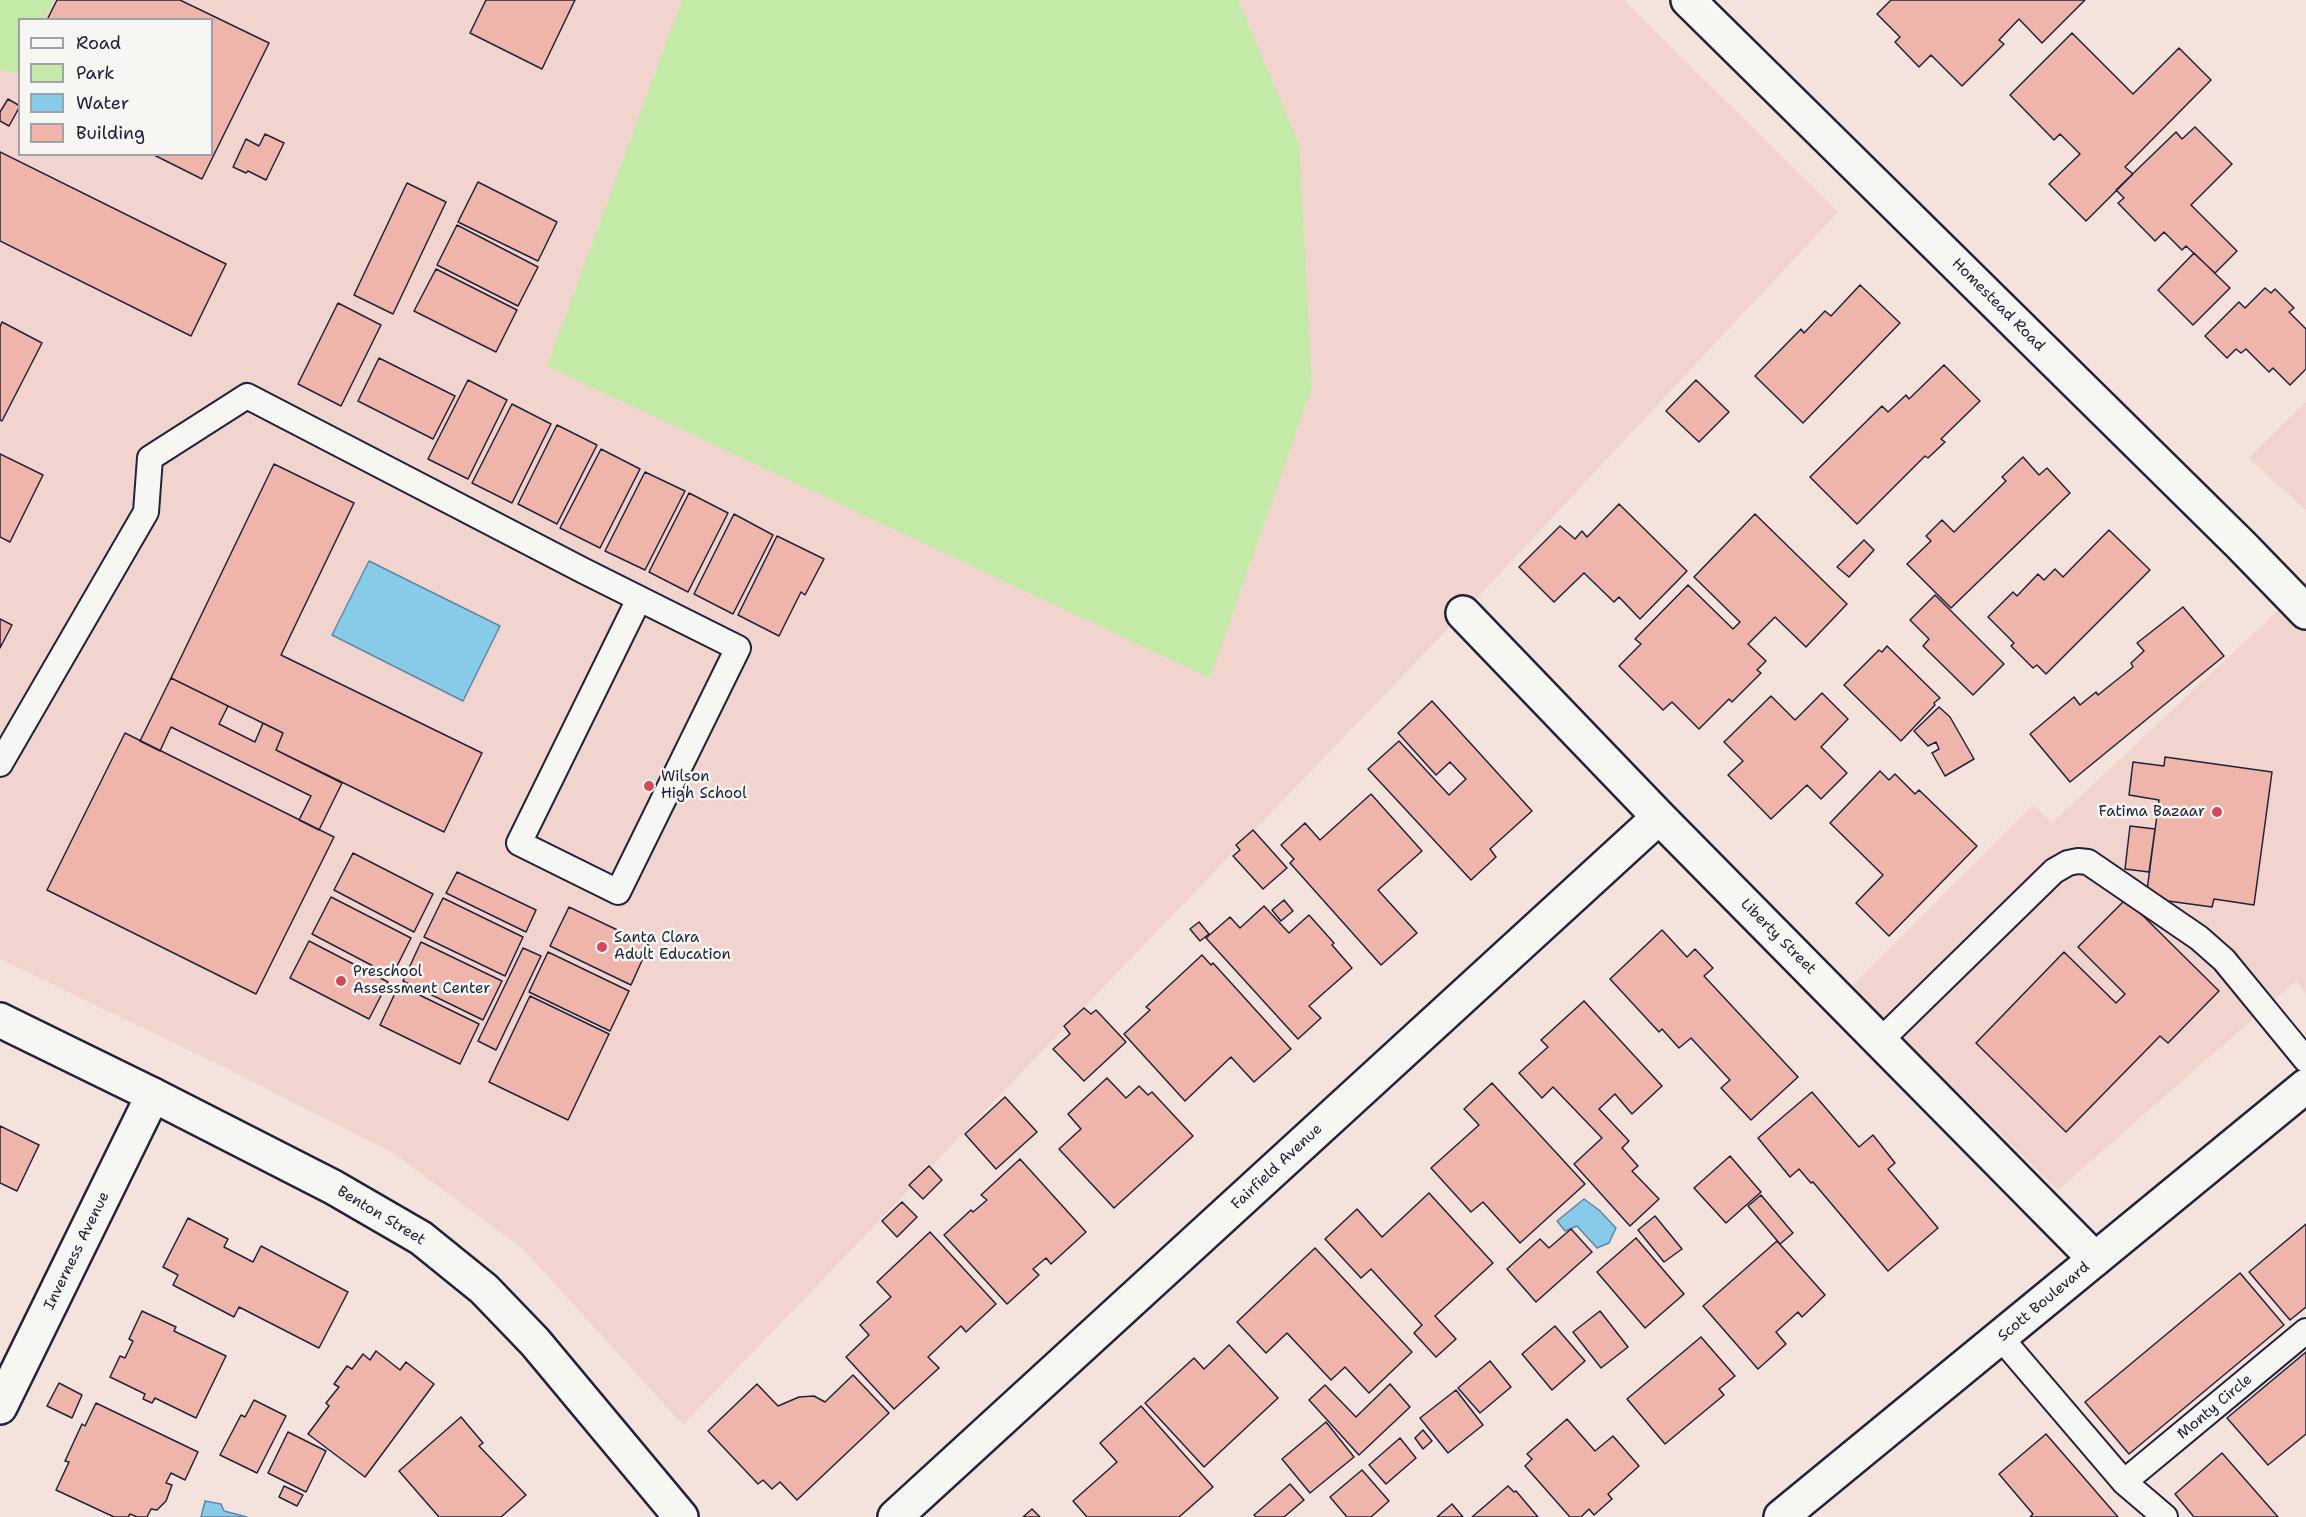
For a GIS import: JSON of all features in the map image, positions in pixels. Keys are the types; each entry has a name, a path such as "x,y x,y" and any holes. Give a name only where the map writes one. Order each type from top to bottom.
{"main road":[{"name":"Homestead Road","path":"1688,0 2233,537 2306,612"},
{"name":"Liberty Street","path":"1463,613 1659,817 2095,1259"},
{"name":"Fairfield Avenue","path":"896,1517 1659,817"},
{"name":"Benton Street","path":"0,1020 333,1187 421,1238 483,1289 535,1342 681,1517"},
{"name":"Scott Boulevard","path":"1781,1517 2306,1086"},
{"name":"Inverness Avenue","path":"0,1407 153,1095"}],"lane":[{"path":"0,764 146,512 150,458 246,396 738,648 618,892 519,843 639,599"},
{"path":"1880,1041 2054,871 2068,863 2078,861 2088,862 2199,938 2224,960 2306,1060"},
{"name":"Monty Circle","path":"2124,1482 2306,1331"},
{"path":"2001,1338 2124,1482 2165,1517"}],"shaded area":[{"name":"Wilson High School","path":"0,0 1624,0 1838,212 1463,613 683,1425 523,1249 393,1153 226,1068 0,959"},
{"path":"2306,402 2306,510 2248,458"},
{"path":"2306,581 2306,993 2296,981 2058,1190 1851,987 2033,805 2052,823 2270,618"}],"green space":[{"path":"0,0 54,0 45,18 18,18 18,70 12,73 0,68"},
{"path":"682,0 1238,0 1299,144 1312,387 1210,678 547,366"}],"water":[{"path":"369,561 500,626 463,701 332,635"},
{"path":"1584,1199 1599,1210 1616,1228 1609,1243 1597,1248 1577,1226 1565,1231 1557,1221"},
{"path":"205,1501 221,1504 224,1511 247,1517 201,1517"}],"building":[{"path":"57,0 180,0 269,43 202,179 156,156 213,156 213,18 48,18"},
{"path":"486,0 575,0 542,69 470,33"},
{"path":"1891,0 2085,0 2042,43 2019,19 1999,40 2004,44 1962,86 1931,55 1919,67 1895,42 1900,37 1877,14"},
{"path":"2072,33 2133,94 2179,48 2211,80 2125,167 2133,174 2086,221 2049,184 2080,154 2060,134 2054,140 2010,95"},
{"path":"8,99 18,105 18,110 9,126 0,121 0,112"},
{"path":"2195,127 2232,164 2191,205 2237,251 2215,273 2186,246 2182,250 2164,232 2155,241 2118,203 2124,198 2116,190 2176,132 2182,139"},
{"path":"265,134 284,143 266,180 233,167 246,139 259,146"},
{"path":"0,152 226,264 191,336 0,241"},
{"path":"478,182 557,222 538,261 458,222"},
{"path":"407,183 446,202 393,314 354,295"},
{"path":"457,225 538,267 518,306 437,265"},
{"path":"2194,253 2230,288 2193,325 2158,290"},
{"path":"436,269 517,310 496,352 414,311"},
{"path":"1860,285 1900,323 1803,423 1755,376 1801,329 1804,333 1825,311 1831,316"},
{"path":"2265,288 2271,293 2275,289 2294,308 2289,312 2306,329 2306,369 2290,385 2273,368 2269,372 2246,349 2241,353 2236,349 2227,358 2205,336 2239,302 2245,308"},
{"path":"338,303 381,325 341,406 298,384"},
{"path":"2,322 42,343 2,421 0,420 0,327"},
{"path":"379,358 455,396 433,439 358,401"},
{"path":"1944,365 1980,401 1941,439 1945,442 1928,458 1925,456 1857,524 1810,477 1882,406 1888,412 1906,395 1909,399"},
{"path":"468,380 507,400 468,479 428,459"},
{"path":"1696,380 1729,412 1699,442 1666,411"},
{"path":"512,404 551,424 512,503 472,483"},
{"path":"557,425 597,445 557,524 518,504"},
{"path":"601,449 640,469 600,548 560,528"},
{"path":"0,454 43,475 10,542 0,537"},
{"path":"2023,457 2039,475 2047,468 2070,493 1951,608 1907,564 1931,541 1926,536 1942,520 1954,532 2006,481 2002,477"},
{"path":"274,464 354,503 281,655 482,753 444,832 276,750 283,733 171,678"},
{"path":"645,472 685,491 645,570 605,551"},
{"path":"689,493 728,513 688,592 649,572"},
{"path":"1619,504 1687,571 1640,619 1619,597 1614,602 1584,573 1554,602 1519,567 1560,526 1575,539 1582,531 1587,537"},
{"path":"734,514 773,535 733,614 694,594"},
{"path":"1755,514 1847,604 1806,647 1775,617 1748,644 1766,661 1757,670 1761,673 1732,702 1729,699 1699,729 1672,702 1663,710 1619,666 1641,644 1635,639 1688,585 1733,629 1740,622 1694,577"},
{"path":"2109,530 2150,570 2046,674 2037,665 2033,668 2011,646 2014,643 1988,617 2013,592 2017,596 2038,574 2044,580 2055,569 2063,577"},
{"path":"777,536 824,559 805,595 801,592 779,636 738,615"},
{"path":"1864,540 1874,550 1849,577 1837,567"},
{"path":"1935,595 2004,664 1973,695 1923,646 1929,639 1910,620"},
{"path":"2183,607 2224,656 2070,782 2030,734 2074,697 2080,705 2096,692 2098,695 2133,667 2131,663 2144,651 2137,643"},
{"path":"0,619 12,625 0,648"},
{"path":"1887,646 1940,698 1901,741 1844,685 1879,650 1882,652"},
{"path":"171,678 228,706 219,724 255,742 263,723 283,733 276,750 342,783 319,830 299,820 311,796 171,727 160,751 140,741"},
{"path":"1822,693 1848,719 1821,747 1847,773 1821,799 1807,785 1771,819 1728,775 1743,761 1724,742 1771,696 1795,720"},
{"path":"1432,701 1532,811 1490,849 1496,857 1471,880 1368,769 1399,741 1449,795 1466,779 1450,762 1436,775 1398,733"},
{"path":"1939,707 1950,717 1974,759 1945,776 1932,753 1939,749 1936,742 1928,746 1914,731"},
{"path":"125,733 334,837 256,994 47,890"},
{"path":"2165,757 2272,772 2254,905 2214,899 2212,907 2146,898 2159,800 2129,795 2133,762 2164,766"},
{"path":"1880,771 1889,780 1895,774 1915,794 1919,790 1977,846 1889,936 1856,903 1883,875 1830,823"},
{"path":"1371,794 1422,851 1378,890 1417,933 1381,965 1290,863 1294,859 1281,845 1305,823 1320,840"},
{"path":"2130,826 2155,829 2149,872 2125,869"},
{"path":"1253,830 1287,868 1263,889 1233,856 1240,850 1236,845"},
{"path":"353,853 433,894 414,932 334,890"},
{"path":"457,872 536,910 526,932 446,893"},
{"path":"331,897 411,938 392,976 312,934"},
{"path":"443,898 523,937 505,976 424,937"},
{"path":"2126,899 2219,991 2168,1043 2160,1036 2066,1132 1976,1043 2064,952 2116,1003 2125,994 2078,947"},
{"path":"1284,900 1293,911 1281,921 1272,910"},
{"path":"1264,906 1289,933 1309,915 1352,968 1309,1006 1321,1018 1298,1039 1206,938 1230,917 1240,928"},
{"path":"569,907 649,945 631,985 550,946"},
{"path":"1199,922 1209,934 1200,941 1190,929"},
{"path":"1662,930 1687,957 1695,949 1713,968 1704,976 1798,1077 1751,1120 1721,1088 1730,1080 1691,1038 1679,1048 1662,1029 1659,1032 1610,979"},
{"path":"309,941 388,982 369,1019 290,978"},
{"path":"421,942 502,981 483,1020 403,981"},
{"path":"523,948 541,956 496,1050 478,1041"},
{"path":"548,952 629,991 610,1031 529,992"},
{"path":"1202,955 1211,965 1213,963 1291,1049 1254,1082 1231,1057 1185,1101 1124,1034 1150,1010 1146,1007"},
{"path":"399,985 479,1024 460,1064 380,1025"},
{"path":"530,996 609,1034 568,1120 489,1082"},
{"path":"1584,1001 1662,1086 1632,1114 1615,1094 1599,1109 1629,1141 1622,1148 1638,1166 1632,1171 1659,1199 1630,1226 1574,1164 1602,1138 1553,1087 1542,1098 1519,1073 1548,1047 1541,1040"},
{"path":"1084,1008 1091,1014 1096,1010 1126,1042 1084,1081 1053,1049 1070,1034 1064,1026"},
{"path":"1107,1078 1126,1098 1139,1086 1148,1095 1152,1092 1193,1136 1114,1208 1059,1149 1081,1129 1068,1114"},
{"path":"1492,1083 1585,1184 1520,1243 1483,1202 1471,1212 1431,1168 1479,1125 1464,1109"},
{"path":"1812,1092 1859,1147 1873,1135 1895,1163 1888,1169 1938,1228 1888,1271 1813,1182 1811,1183 1799,1169 1790,1177 1758,1138"},
{"path":"1005,1097 1037,1132 996,1169 965,1134"},
{"path":"0,1126 39,1145 17,1191 0,1183"},
{"path":"1730,1156 1761,1192 1726,1223 1694,1188"},
{"path":"1020,1159 1086,1232 1051,1264 1046,1258 1033,1269 1039,1275 1007,1304 944,1235 971,1210 973,1212 987,1200 981,1195"},
{"path":"929,1166 942,1180 923,1199 909,1185"},
{"path":"1429,1193 1493,1263 1435,1316 1456,1339 1436,1357 1414,1333 1422,1325 1371,1269 1361,1278 1325,1239 1357,1209 1382,1237"},
{"path":"1761,1195 1793,1233 1780,1244 1748,1206"},
{"path":"902,1202 917,1217 897,1237 882,1221"},
{"path":"1655,1216 1682,1249 1664,1262 1638,1230"},
{"path":"188,1218 228,1239 224,1247 253,1262 261,1246 348,1292 319,1348 239,1307 234,1317 173,1285 178,1275 163,1267"},
{"path":"2306,1224 2306,1307 2290,1320 2249,1272"},
{"path":"1571,1229 1592,1252 1536,1302 1507,1269 1540,1239 1549,1248"},
{"path":"930,1232 996,1304 966,1332 961,1326 928,1357 939,1368 894,1409 846,1357 869,1335 860,1325 891,1297 877,1282"},
{"path":"1636,1238 1684,1294 1645,1328 1597,1272"},
{"path":"1777,1241 1825,1295 1802,1317 1798,1312 1776,1332 1786,1344 1758,1369 1703,1306"},
{"path":"1315,1248 1412,1352 1369,1393 1345,1367 1331,1380 1287,1333 1266,1353 1237,1322"},
{"path":"2240,1273 2284,1325 2129,1454 2085,1402"},
{"path":"142,1311 176,1327 174,1331 226,1356 196,1418 155,1398 152,1403 143,1399 145,1394 110,1377 120,1356 125,1358 133,1341 129,1339"},
{"path":"1600,1311 1628,1347 1601,1368 1573,1332"},
{"path":"1555,1326 1585,1361 1552,1390 1522,1354"},
{"path":"1701,1337 1735,1376 1719,1389 1724,1395 1665,1444 1627,1399"},
{"path":"1229,1345 1278,1398 1204,1467 1145,1403 1194,1358 1204,1369"},
{"path":"376,1351 400,1370 406,1362 434,1384 365,1477 308,1434 329,1406 326,1403 339,1387 334,1384 347,1366 352,1369 363,1354 370,1360"},
{"path":"2306,1352 2306,1434 2268,1465 2227,1418"},
{"path":"1490,1361 1511,1387 1480,1413 1458,1388"},
{"path":"853,1375 889,1413 797,1500 780,1482 772,1489 763,1480 758,1484 708,1431 757,1384 778,1406 799,1397 814,1396 825,1402"},
{"path":"59,1383 82,1395 72,1418 47,1406"},
{"path":"1390,1384 1410,1407 1359,1455 1309,1400 1325,1385 1356,1417"},
{"path":"1456,1390 1483,1425 1448,1453 1420,1418"},
{"path":"254,1400 286,1416 257,1473 220,1455 241,1415 245,1417"},
{"path":"96,1403 198,1452 185,1480 171,1473 166,1483 172,1485 166,1501 157,1510 151,1509 147,1517 130,1514 128,1517 114,1517 56,1490 69,1462 65,1461 82,1424 85,1426"},
{"path":"1141,1406 1213,1487 1179,1517 1087,1517 1073,1501 1117,1462 1100,1443"},
{"path":"461,1417 483,1443 479,1446 526,1495 501,1517 439,1517 399,1471"},
{"path":"1567,1419 1595,1451 1613,1436 1639,1466 1608,1494 1612,1499 1594,1515 1589,1509 1581,1517 1570,1517 1525,1466 1532,1459 1527,1454"},
{"path":"1326,1422 1354,1457 1310,1493 1282,1459"},
{"path":"1423,1430 1432,1441 1423,1449 1415,1438"},
{"path":"288,1432 326,1451 306,1492 268,1473"},
{"path":"2046,1434 2118,1517 2030,1517 2033,1514 1999,1474"},
{"path":"1400,1438 1416,1458 1386,1484 1369,1465"},
{"path":"2222,1453 2278,1517 2194,1517 2175,1494"},
{"path":"1362,1470 1389,1501 1371,1517 1347,1517 1330,1497"},
{"path":"1290,1484 1304,1500 1284,1517 1256,1517 1254,1515"},
{"path":"284,1486 303,1495 297,1506 279,1497"},
{"path":"1508,1486 1514,1492 1516,1491 1538,1517 1472,1517"},
{"path":"1452,1504 1463,1517 1437,1517"},
{"path":"1032,1509 1040,1517 1023,1517"}],"place":[{"name":"Wilson High School","path":"649,786"},
{"name":"Fatima Bazaar","path":"2217,812"},
{"name":"Santa Clara Adult Education","path":"602,947"},
{"name":"Preschool Assessment Center","path":"341,981"}]}
